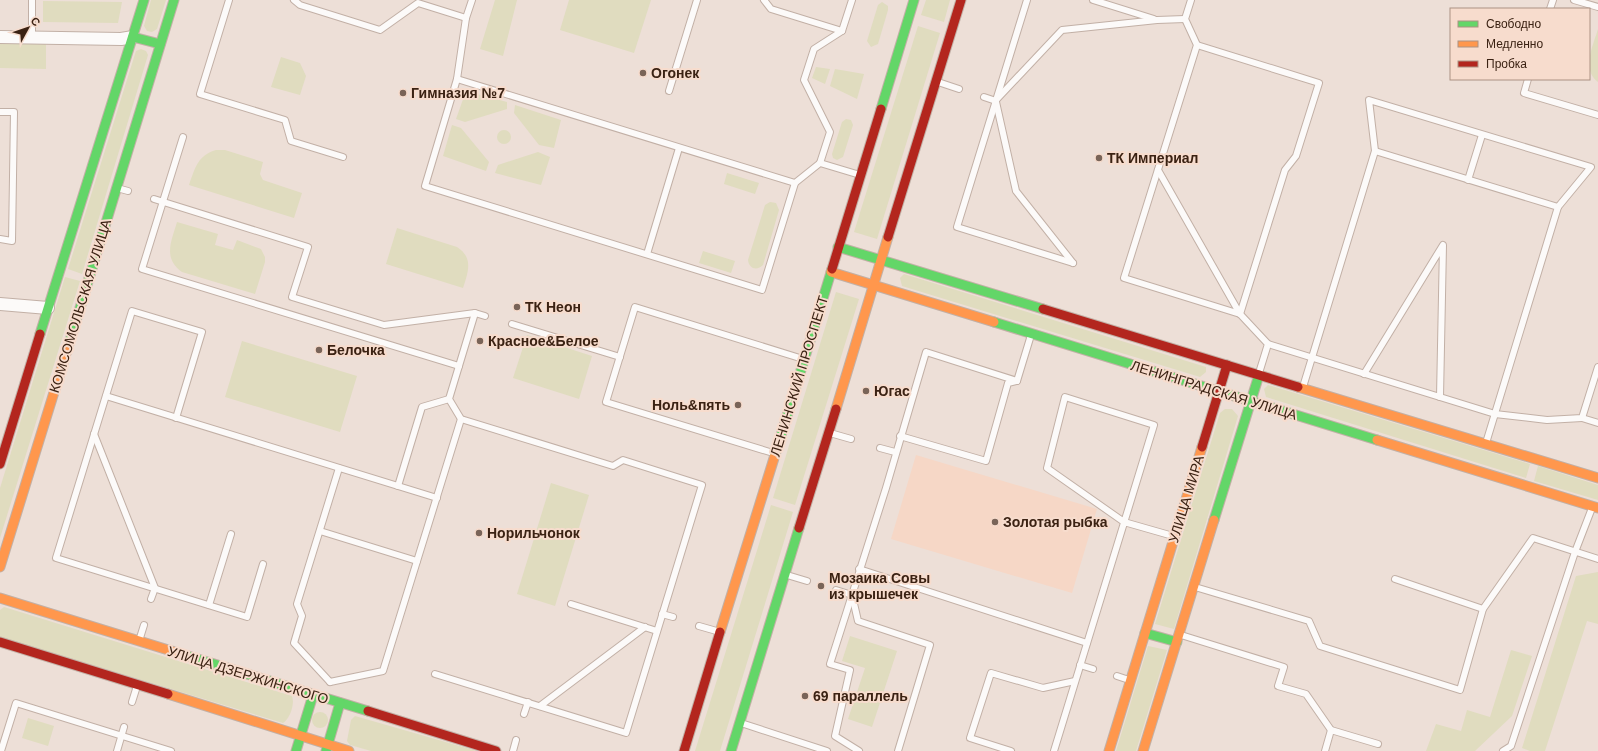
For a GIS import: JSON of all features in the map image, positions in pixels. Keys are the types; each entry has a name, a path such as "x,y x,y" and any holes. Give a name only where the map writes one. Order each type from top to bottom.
{"street":[{"name":"КОМСОМОЛЬСКАЯ УЛИЦА","path":"0,464 144,0"},
{"name":"КОМСОМОЛЬСКАЯ УЛИЦА","path":"0,567 87,279 117,188 174,0"},
{"path":"731,751 961,0"},
{"name":"ЛЕНИНСКИЙ ПРОСПЕКТ","path":"684,751 831,272 911,1"},
{"path":"0,37 121,39 133,37 160,44"},
{"name":"ЛЕНИНГРАДСКАЯ УЛИЦА","path":"838,247 1598,478"},
{"name":"ЛЕНИНГРАДСКАЯ УЛИЦА","path":"831,272 1595,507"},
{"path":"0,304 48,308"},
{"name":"УЛИЦА МИРА","path":"1109,751 1227,365"},
{"path":"1143,751 1259,375"},
{"name":"УЛИЦА ДЗЕРЖИНСКОГО","path":"0,598 313,695 328,690 340,703 496,751"},
{"path":"1145,633 1178,638"},
{"path":"0,642 300,736 327,748 349,751"},
{"path":"296,751 313,695"},
{"path":"327,748 340,703"}],"lane":[{"path":"32,0 32,37"},
{"path":"229,0 200,94 285,120 291,141 343,157"},
{"path":"294,0 300,5 380,30 418,3 466,18"},
{"path":"472,0 466,18 458,79 425,186 762,290 795,183 820,163 830,132 804,80 814,50 842,31 852,0"},
{"path":"669,91 697,0"},
{"path":"764,0 771,9 842,31"},
{"path":"996,101 1016,191 1073,264 957,227 1027,0"},
{"path":"1093,0 1157,20"},
{"path":"1191,0 1185,19 1197,44 1124,278 1240,314"},
{"path":"1574,0 1598,7"},
{"path":"996,101 1062,30 1157,20 1185,19"},
{"path":"1197,44 1319,83 1296,156 1285,170 1240,314"},
{"path":"458,79 795,183"},
{"path":"1528,80 1524,93 1598,115"},
{"path":"936,82 959,89"},
{"path":"984,97 996,101"},
{"path":"1303,388 1375,151 1369,100 1591,167 1558,207 1486,444"},
{"path":"0,112 14,112 12,241 0,240"},
{"path":"1468,180 1482,134"},
{"path":"183,137 142,269 459,366"},
{"path":"647,254 679,148"},
{"path":"1375,151 1558,207"},
{"path":"820,163 860,175"},
{"path":"1158,170 1240,314 1268,344 1494,414 1547,420 1582,418 1598,423"},
{"path":"117,188 128,191"},
{"path":"154,199 308,247 292,297 384,325 475,312 485,316"},
{"path":"1364,374 1443,245 1440,397"},
{"path":"775,454 606,402 635,307 804,359"},
{"path":"178,418 202,332 132,311 56,558 247,617 263,564"},
{"path":"435,674 626,733 702,484 623,460 613,466 461,419 449,399 475,312"},
{"path":"512,324 620,357"},
{"path":"1017,381 1032,333"},
{"path":"1259,375 1268,344"},
{"path":"859,751 835,736 850,670 830,664 886,488 895,452 926,352 1017,381"},
{"path":"1582,418 1598,367"},
{"path":"900,436 986,461 1008,383 1017,381"},
{"path":"106,396 437,498"},
{"path":"1054,751 1075,681 1087,643 1124,522 1154,425 1065,397 1047,468 1124,522 1175,536"},
{"path":"398,486 422,407 449,399"},
{"path":"339,468 297,604 302,616 294,643 328,690 383,671 461,419"},
{"path":"829,432 851,439"},
{"path":"94,434 155,588 152,599"},
{"path":"880,448 895,452"},
{"path":"1503,751 1511,746 1575,552 1595,507"},
{"path":"320,531 417,561"},
{"path":"209,605 231,534"},
{"path":"1194,587 1309,620 1320,646 1460,690 1484,609 1534,538 1598,559"},
{"path":"860,569 1087,643"},
{"path":"785,575 807,581"},
{"path":"1395,579 1484,609"},
{"path":"836,590 852,595"},
{"path":"852,595 858,622 930,645 898,751"},
{"path":"571,604 657,631"},
{"path":"662,614 673,618"},
{"path":"139,641 144,625"},
{"path":"699,626 720,632"},
{"path":"540,706 645,627"},
{"path":"1178,638 1284,667 1278,686 1306,694 1331,730 1378,744"},
{"path":"1080,665 1093,669"},
{"path":"1011,751 970,738 991,673 1043,688 1075,681"},
{"path":"1117,676 1131,680"},
{"path":"132,702 137,685"},
{"path":"524,714 528,702"},
{"path":"1,751 16,703 171,751"},
{"path":"740,723 827,751"},
{"path":"117,751 124,727"},
{"path":"1324,751 1331,730"},
{"path":"513,751 516,740"}],"shaded area":[{"path":"151,0 166,0 157,29 152,32 147,31 144,26"},
{"path":"495,0 517,0 503,56 480,49"},
{"path":"569,0 651,0 634,53 560,30"},
{"path":"926,0 950,0 944,22 921,15"},
{"path":"43,1 122,2 118,23 43,22"},
{"path":"882,2 888,6 888,10 878,44 871,47 867,41 878,5"},
{"path":"918,26 940,33 877,239 854,232"},
{"path":"1598,29 1598,82 1590,71 1591,50"},
{"path":"0,43 46,44 46,69 0,68"},
{"path":"141,49 146,51 148,55 82,274 68,269 136,51"},
{"path":"281,57 300,63 306,76 300,95 271,87"},
{"path":"816,67 830,69 825,84 812,78"},
{"path":"835,69 864,74 857,99 830,86"},
{"path":"466,91 507,102 507,109 465,122 456,119"},
{"path":"515,105 561,120 554,148 539,145 514,113"},
{"path":"846,119 851,120 853,125 843,157 837,160 833,158 832,154 842,122"},
{"path":"452,125 461,128 489,162 486,171 443,156"},
{"path":"501,130 507,130 511,134 511,140 507,144 501,144 497,140 497,134"},
{"path":"225,150 263,162 260,174 263,180 302,193 294,218 189,185 195,168 201,159 210,152"},
{"path":"538,152 550,157 541,185 495,173 498,165"},
{"path":"727,173 759,183 755,194 724,184"},
{"path":"770,202 776,203 779,210 763,265 758,268 754,268 750,265 748,260 765,205"},
{"path":"177,222 218,234 215,245 233,250 237,240 261,249 265,257 265,262 255,294 182,272 176,267 170,255 170,248"},
{"path":"397,228 457,247 462,251 468,261 468,271 463,288 386,264"},
{"path":"703,251 735,261 731,273 699,263"},
{"path":"904,274 1206,367 1206,372 1200,377 902,286 900,278"},
{"path":"65,277 80,281 0,538 0,488"},
{"path":"836,292 859,299 795,505 773,498"},
{"path":"527,335 592,356 579,399 513,378"},
{"path":"242,341 357,376 340,432 225,397"},
{"path":"1268,385 1530,464 1526,478 1266,397 1264,389"},
{"path":"1225,409 1232,409 1238,416 1174,629 1155,624 1220,413"},
{"name":"Золотая рыбка","path":"916,455 1097,509 1072,593 891,539"},
{"path":"1538,466 1598,485 1598,500 1534,481"},
{"path":"551,483 589,495 555,606 517,594"},
{"path":"771,505 793,512 720,751 695,751"},
{"path":"1598,572 1598,624 1587,621 1545,751 1530,751 1522,748 1576,576"},
{"path":"4,607 292,696 293,703 291,711 286,721 283,723 0,637 0,610"},
{"path":"850,636 897,651 872,727 848,719 865,668 842,661"},
{"path":"1148,646 1167,650 1136,751 1116,751"},
{"path":"1511,650 1532,656 1512,716 1475,751 1426,751 1436,724 1461,731 1467,710 1490,717"},
{"path":"317,712 323,712 328,717 326,726 323,728 317,728 312,723 312,717"},
{"path":"355,716 477,751 371,751 350,745 347,741 351,720"},
{"path":"28,718 54,726 48,746 22,738"}],"traffic: fast":[{"path":"40,334 144,0"},
{"path":"68,347 174,0"},
{"path":"881,109 914,0"},
{"path":"133,37 160,44"},
{"path":"838,247 1043,309"},
{"path":"775,455 832,269"},
{"path":"994,322 1377,440"},
{"path":"1214,520 1259,375"},
{"path":"731,751 799,528"},
{"path":"1145,633 1177,642"},
{"path":"178,653 368,711"},
{"path":"296,751 313,695"},
{"path":"326,751 340,703"}],"traffic: slow":[{"path":"836,409 888,237"},
{"path":"831,272 994,322"},
{"path":"0,567 68,347"},
{"path":"1298,387 1598,478"},
{"path":"1377,440 1598,508"},
{"path":"1109,751 1202,447"},
{"path":"720,632 775,455"},
{"path":"1143,751 1214,520"},
{"path":"0,598 178,653"},
{"path":"168,694 349,751"}],"traffic: jam":[{"path":"888,237 961,0"},
{"path":"832,269 881,109"},
{"path":"1043,309 1298,387"},
{"path":"0,464 40,334"},
{"path":"1202,447 1227,365"},
{"path":"799,528 836,409"},
{"path":"684,751 720,632"},
{"path":"0,642 168,694"},
{"path":"368,711 496,751"}],"place":[{"name":"Огонек","path":"643,73"},
{"name":"Гимназия №7","path":"403,93"},
{"name":"ТК Империал","path":"1099,158"},
{"name":"ТК Неон","path":"517,307"},
{"name":"Красное&Белое","path":"480,341"},
{"name":"Белочка","path":"319,350"},
{"name":"Югас","path":"866,391"},
{"name":"Ноль&пять","path":"738,405"},
{"name":"Золотая рыбка","path":"995,522"},
{"name":"Норильчонок","path":"479,533"},
{"name":"Мозаика Совы из крышечек","path":"821,586"},
{"name":"69 параллель","path":"805,696"}]}
